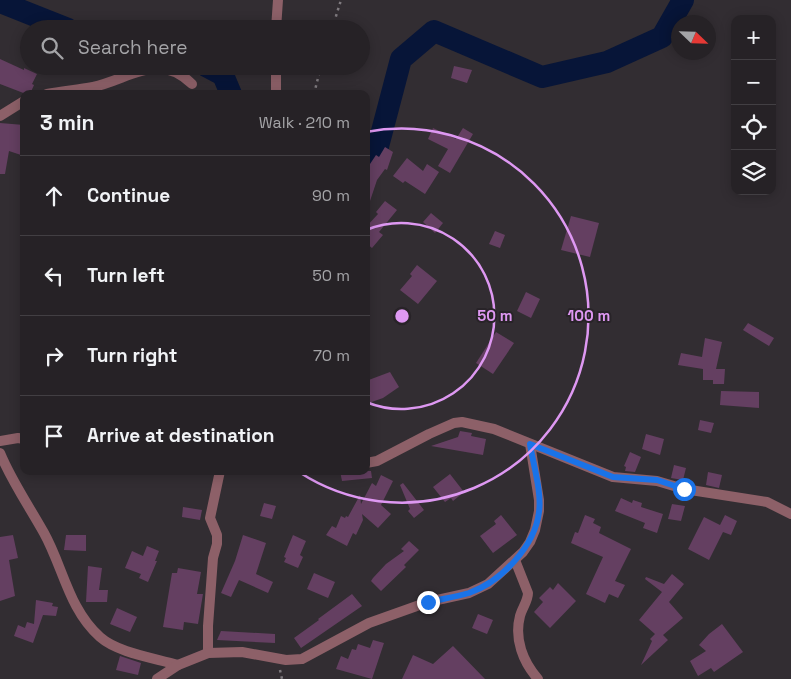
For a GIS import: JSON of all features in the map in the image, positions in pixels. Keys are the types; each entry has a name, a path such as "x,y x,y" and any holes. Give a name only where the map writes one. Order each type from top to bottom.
{"street":[{"path":"277,20 278,0"},
{"path":"74,90 94,87 130,75"},
{"path":"183,75 192,84"},
{"path":"276,75 276,90"},
{"path":"0,116 20,104"},
{"path":"370,462 377,461 444,427 462,422 494,429 613,477 657,480 684,489 767,502 791,514"},
{"path":"0,441 20,438"},
{"path":"157,679 178,665 208,653 242,652 286,660 302,659 369,623 428,602 469,593 488,584 515,560 530,542 539,511 539,500 530,444"},
{"path":"0,453 19,493 44,534 71,598 91,628 101,638 118,648 178,665"},
{"path":"208,653 213,558 217,544 217,535 210,518 219,475"},
{"path":"515,560 528,593 528,598 520,618 519,639 523,658 538,679"}],"path":[{"path":"335,20 341,0"},
{"path":"315,90 319,75"}],"building":[{"path":"0,59 20,68 20,75 36,75 32,84 34,85 32,90 20,90 20,92 0,84"},
{"path":"454,66 472,70 467,83 451,78"},
{"path":"0,123 20,125 20,155 9,151 5,174 0,174"},
{"path":"433,128 456,139 463,128 473,134 450,173 438,166 448,149 428,139"},
{"path":"385,147 393,152 387,170 385,169 377,180 370,201 370,164 376,155 379,157"},
{"path":"407,158 423,171 427,164 439,172 425,194 405,181 403,183 393,176"},
{"path":"385,201 397,210 379,232 383,235 372,248 370,246 370,223 378,214 376,212"},
{"path":"431,213 443,223 435,233 423,222"},
{"path":"571,216 599,223 590,257 561,250"},
{"path":"495,231 505,235 500,248 489,244"},
{"path":"417,265 437,281 418,304 400,290 412,276 410,274"},
{"path":"526,292 540,299 531,318 517,311"},
{"path":"748,323 774,338 769,346 743,330"},
{"path":"496,332 514,343 493,374 476,363"},
{"path":"705,338 722,342 716,369 725,369 724,384 713,384 713,380 703,380 703,369 678,365 681,353 702,357"},
{"path":"390,372 399,387 383,398 370,403 370,380"},
{"path":"721,391 759,392 759,408 720,405"},
{"path":"700,420 714,423 711,433 698,430"},
{"path":"460,431 472,433 471,436 486,439 483,455 431,446 458,437"},
{"path":"646,434 664,439 660,455 642,449"},
{"path":"630,452 641,457 635,472 625,471 626,467 624,466"},
{"path":"674,465 686,468 683,480 671,478"},
{"path":"371,471 372,478 342,481 341,475 370,475"},
{"path":"708,472 722,475 719,488 706,485"},
{"path":"450,474 464,492 453,501 451,498 445,502 433,487"},
{"path":"381,475 393,481 381,505 391,514 378,528 362,514 363,520 356,535 353,533 347,546 326,535 332,526 336,528 341,516 348,517 360,495 361,504 372,483 376,486"},
{"path":"403,483 424,510 414,518 408,511 410,509 400,485"},
{"path":"621,498 632,503 633,500 642,503 641,507 663,514 657,533 643,528 645,523 615,511"},
{"path":"264,503 276,506 272,519 260,516"},
{"path":"672,504 685,506 681,521 668,519"},
{"path":"183,507 202,510 200,520 182,517"},
{"path":"501,515 517,535 493,553 480,536 496,524 494,521"},
{"path":"585,515 595,519 593,523 601,527 599,533 631,549 615,581 625,585 618,598 609,594 605,603 586,594 603,557 571,543 575,532 578,533"},
{"path":"725,515 737,521 731,535 723,532 709,560 688,549 704,517 720,525"},
{"path":"13,535 18,558 9,560 15,596 0,601 0,537"},
{"path":"66,535 86,535 86,551 64,550"},
{"path":"243,535 266,543 256,574 273,582 268,593 239,580 231,597 221,593 235,561"},
{"path":"293,535 306,541 300,555 303,557 298,568 284,562 286,558 284,557"},
{"path":"409,541 419,550 404,565 406,567 381,591 371,581 386,564 404,551 401,549"},
{"path":"147,546 159,551 148,582 139,578 141,574 125,568 132,551 143,556"},
{"path":"88,566 102,568 99,590 108,590 107,602 86,602"},
{"path":"178,568 201,572 197,594 203,594 198,624 184,622 183,630 163,627 172,573 177,573"},
{"path":"314,573 335,582 328,598 307,589"},
{"path":"672,574 684,584 669,602 683,618 663,635 668,640 641,665 652,641 650,639 655,634 639,620 662,592 645,579 646,577 664,584"},
{"path":"558,583 576,601 550,628 534,612 543,602 539,598 550,587 553,590"},
{"path":"352,594 362,606 301,648 294,638"},
{"path":"36,600 53,603 52,606 58,607 56,616 43,615 33,643 14,636 18,625 25,628 27,622 34,624"},
{"path":"117,608 137,617 130,632 110,624"},
{"path":"478,614 493,620 487,634 472,628"},
{"path":"722,624 743,652 714,672 711,668 698,676 690,661 706,651 699,645"},
{"path":"221,631 275,634 275,643 217,640"},
{"path":"373,640 384,643 372,679 336,669 341,656 348,659 352,649 356,650 358,644 370,648"},
{"path":"453,646 485,679 402,679 413,655 433,664"},
{"path":"120,656 141,663 138,675 116,670"}],"waterway":[{"path":"370,159 376,154 401,59 434,31 542,77 607,62 662,37 683,0"},
{"path":"0,2 45,20"},
{"path":"223,75 229,90"}],"route":[{"path":"428,602 469,593 488,584 523,552 530,542 537,521 539,500 530,444 570,458 613,477 657,480 684,489"}]}
